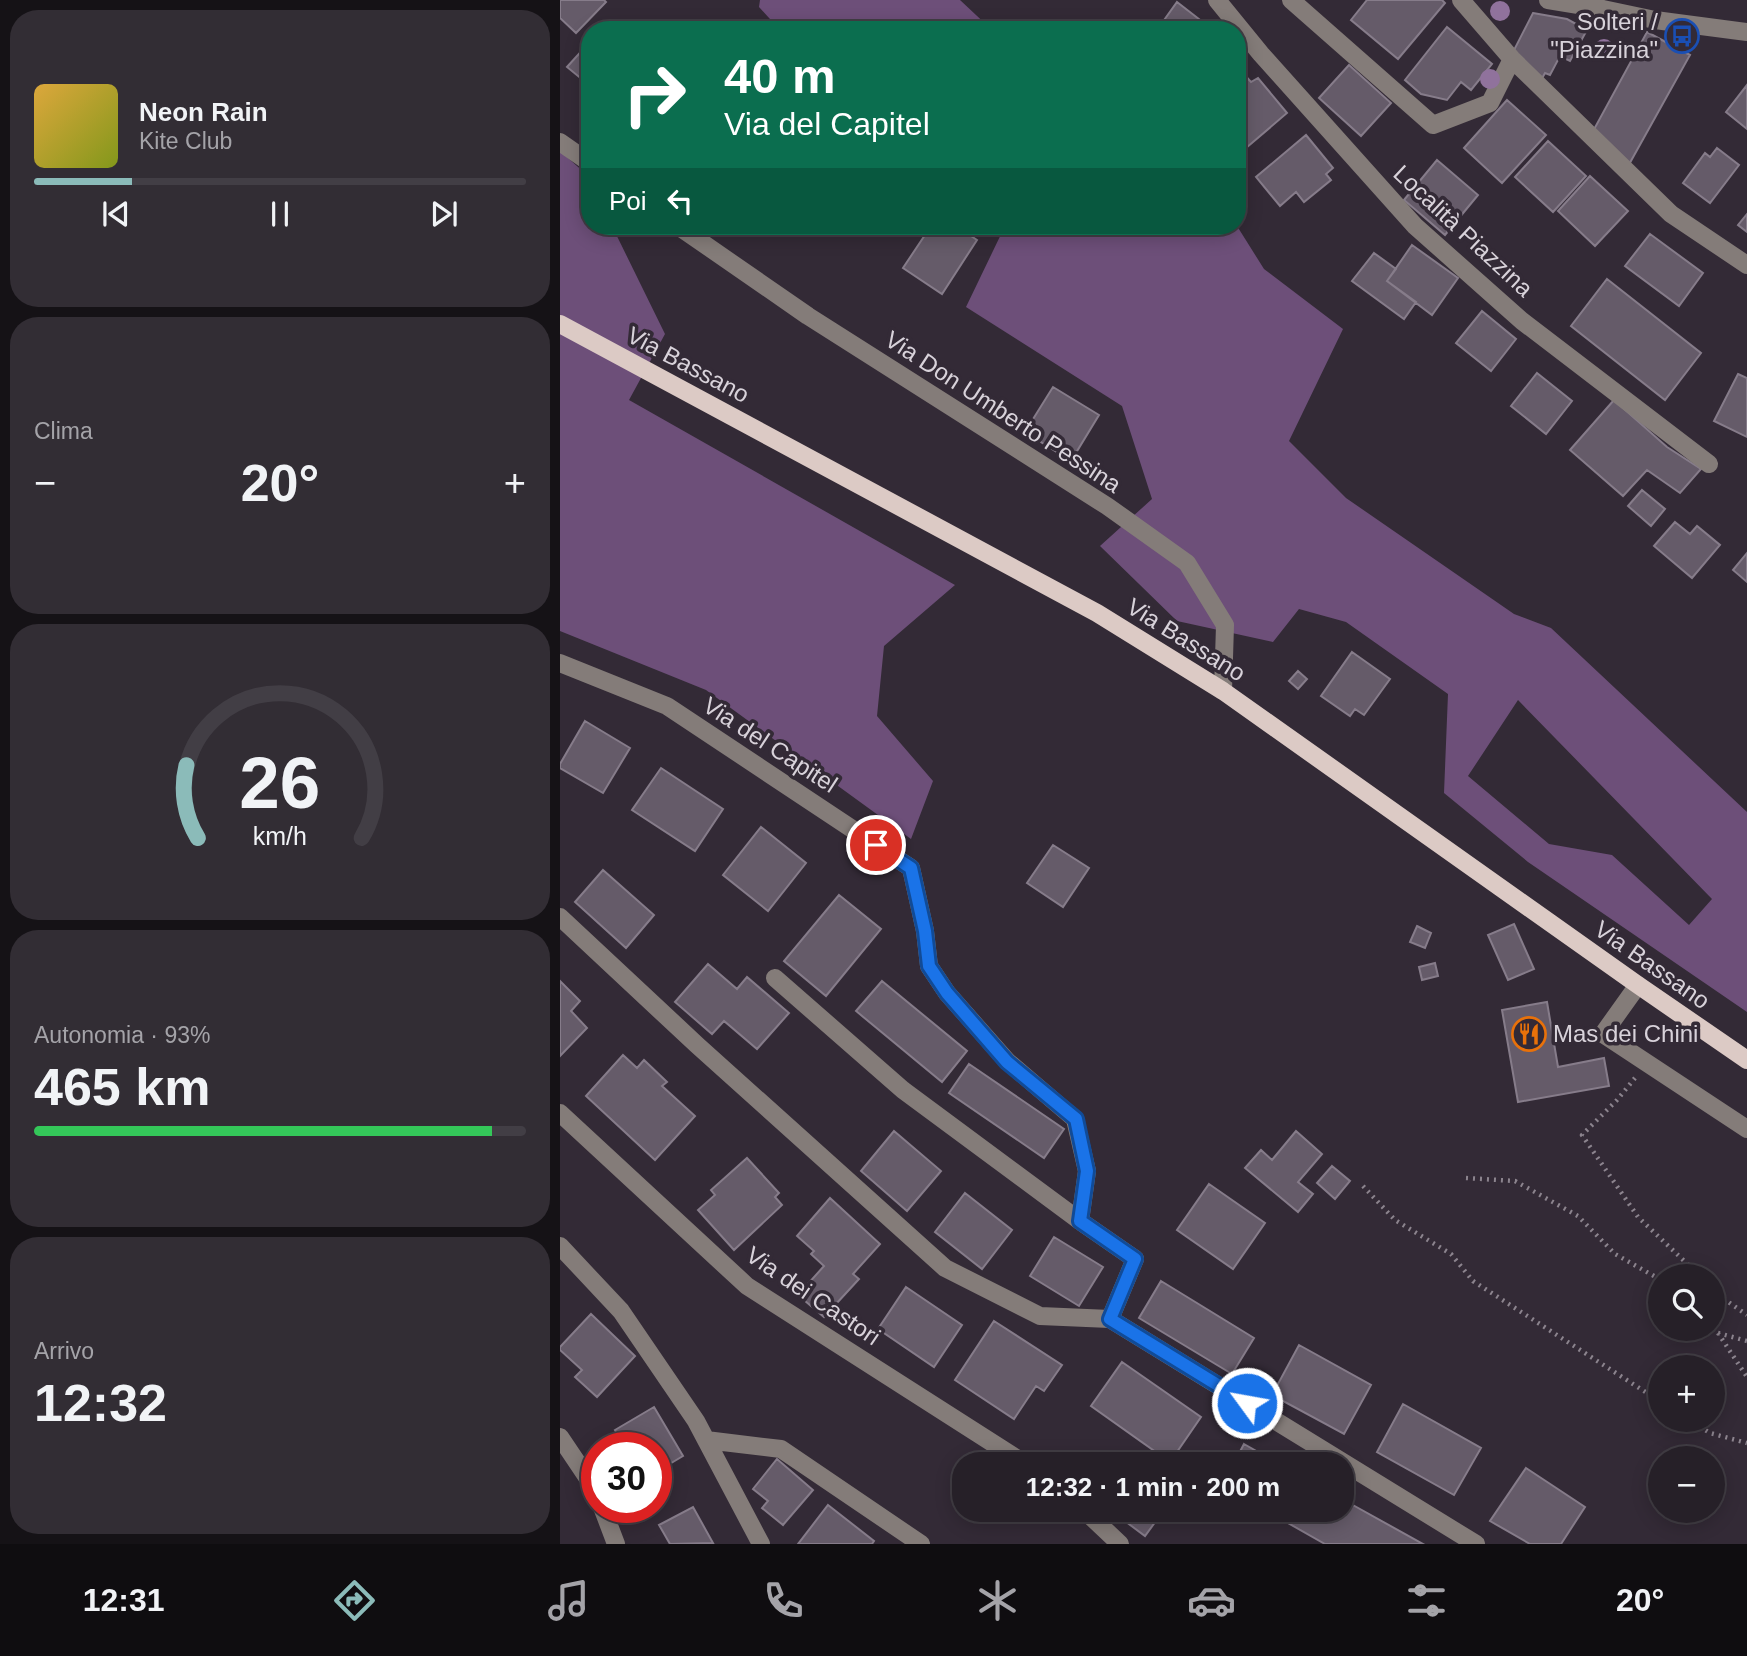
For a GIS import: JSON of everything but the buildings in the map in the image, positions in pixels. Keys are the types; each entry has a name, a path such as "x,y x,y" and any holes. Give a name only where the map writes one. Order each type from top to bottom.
{"main road":[{"name":"Via Bassano","path":"560,324 1097,613 1223,691 1747,1060"}],"street":[{"name":"Località Piazzina","path":"1217,0 1234,21"},
{"path":"1291,0 1433,125 1490,103 1512,59"},
{"path":"1461,0 1512,59 1671,214 1747,265"},
{"path":"1548,0 1745,34"},
{"name":"Località Piazzina","path":"1246,36 1415,226 1522,321 1709,464"},
{"path":"560,142 581,157"},
{"name":"Via Don Umberto Pessina","path":"691,235 808,316 1107,506 1187,563 1225,625 1223,691"},
{"name":"Via del Capitel","path":"560,663 667,706 911,868 925,931 929,966 947,993 1007,1062 1076,1119 1087,1171 1080,1221"},
{"path":"560,918 945,1268 1040,1316 1110,1319 1476,1544"},
{"path":"775,978 902,1090 1135,1259 1110,1319"},
{"path":"1638,985 1604,1034 1747,1129"},
{"name":"Via dei Castori","path":"560,1113 747,1286 1007,1452"},
{"path":"560,1246 621,1311 696,1421 761,1544"},
{"path":"560,1437 581,1468"},
{"path":"706,1440 781,1449 921,1544"},
{"path":"1097,1522 1120,1544"},
{"path":"608,1523 616,1544"}],"path":[{"path":"1648,1062 1617,1100 1582,1135 1638,1217 1687,1264"},
{"path":"1466,1178 1515,1181 1577,1216 1615,1254 1648,1273"},
{"path":"1363,1186 1395,1220 1451,1254 1473,1281 1648,1394"},
{"path":"1725,1300 1747,1315"},
{"path":"1725,1335 1747,1341"},
{"path":"1723,1341 1747,1377"},
{"path":"1708,1432 1747,1443"}],"shaded area":[{"path":"760,0 960,0 982,21 772,21 759,7"},
{"path":"560,151 581,170 581,235 616,235 665,334 629,400 955,585 884,646 877,716 933,781 911,839 706,690 560,631"},
{"path":"1001,235 1243,235 1264,269 1343,329 1289,441 1346,498 1514,614 1551,628 1747,812 1747,1012 1528,862 1444,793 1448,694 1346,622 1299,609 1273,642 1177,621 1100,546 1152,499 1122,406 966,307","holes":["1518,700 1712,899 1689,925 1612,855 1549,844 1468,776"]}],"place":[{"name":"Solteri / \"Piazzina\"","path":"1682,36"},
{"name":"Mas dei Chini","path":"1529,1034"}],"route":[{"path":"876,845 911,868 925,931 929,966 947,993 1007,1062 1076,1119 1087,1171 1080,1221 1135,1259 1110,1319 1247,1403"}]}
